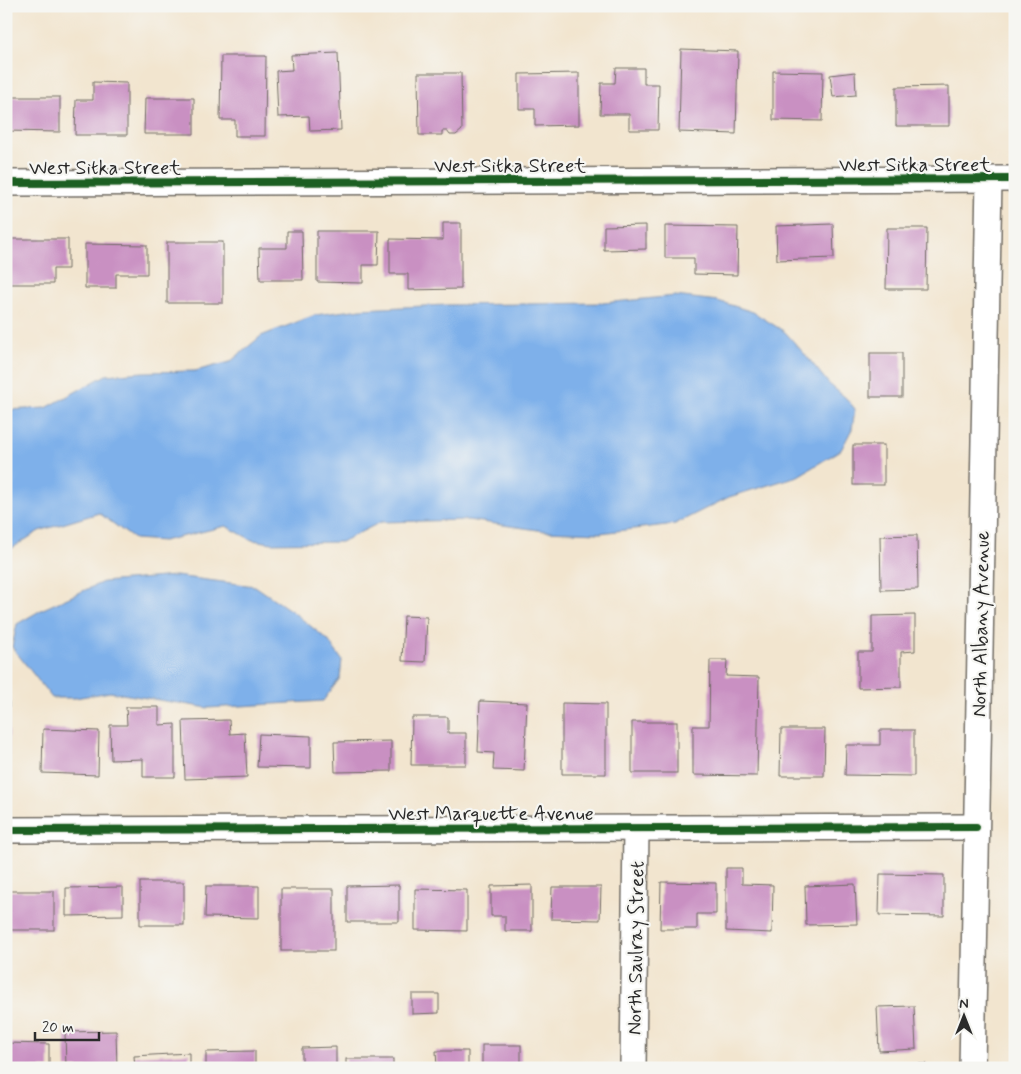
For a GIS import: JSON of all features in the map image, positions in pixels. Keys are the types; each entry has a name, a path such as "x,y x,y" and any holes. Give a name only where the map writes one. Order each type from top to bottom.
{"street":[{"name":"West Sitka Street","path":"6,183 1015,179"},
{"name":"North Albany Avenue","path":"972,1068 988,180"},
{"name":"West Marquette Avenue","path":"6,830 976,827"},
{"name":"North Saulray Street","path":"633,1068 636,828"}],"water":[{"path":"675,296 718,301 753,312 785,332 829,384 846,398 855,409 852,429 841,450 798,476 729,497 675,524 600,533 545,531 468,520 381,522 341,542 272,543 252,540 226,526 163,541 134,539 99,513 39,531 6,552 6,410 46,408 106,375 195,371 230,362 261,336 315,315 361,309 445,305 603,303"},
{"path":"175,576 255,586 293,612 328,640 342,660 340,678 323,701 208,708 110,692 75,698 52,698 12,647 17,624 43,609 103,582"}],"building":[{"path":"681,49 738,51 736,134 679,132"},
{"path":"338,53 341,130 310,131 309,116 278,117 276,71 292,70 291,55"},
{"path":"221,56 266,56 265,136 235,136 235,120 220,120"},
{"path":"616,68 644,68 644,84 659,84 658,130 629,130 629,114 600,114 601,83 615,83"},
{"path":"773,71 823,72 822,121 773,120"},
{"path":"855,72 856,95 833,97 830,75"},
{"path":"418,73 461,73 462,130 456,135 450,135 447,131 442,131 442,135 419,135"},
{"path":"579,73 579,125 535,126 535,109 519,109 519,74"},
{"path":"93,82 127,83 127,135 75,135 76,100 93,100"},
{"path":"949,86 949,126 896,126 896,87"},
{"path":"6,97 60,97 60,132 6,131"},
{"path":"145,98 194,98 194,134 144,134"},
{"path":"443,223 461,223 461,289 408,290 408,274 390,274 390,239 443,240"},
{"path":"833,224 834,258 777,260 776,226"},
{"path":"646,225 646,249 604,250 604,226"},
{"path":"665,226 738,227 737,275 694,274 694,258 665,258"},
{"path":"887,228 927,228 926,289 886,289"},
{"path":"287,231 302,231 303,280 260,280 259,248 287,248"},
{"path":"317,231 379,231 378,265 363,265 363,283 317,282"},
{"path":"8,239 68,239 68,269 53,269 53,284 8,284"},
{"path":"167,242 223,242 223,303 167,303"},
{"path":"85,244 147,245 147,274 116,274 116,288 85,288"},
{"path":"870,353 902,353 902,397 870,397"},
{"path":"853,445 884,445 884,485 853,485"},
{"path":"917,535 918,589 881,590 880,536"},
{"path":"915,615 915,651 901,652 901,687 858,688 858,652 872,652 872,616"},
{"path":"404,616 427,617 425,662 402,661"},
{"path":"710,660 727,660 726,676 759,677 757,776 693,775 693,726 709,726"},
{"path":"480,701 527,703 524,771 493,770 494,753 478,752"},
{"path":"6,702 9,702 9,762 6,762"},
{"path":"562,703 606,704 606,774 562,774"},
{"path":"126,707 159,707 159,725 175,724 175,777 143,777 143,759 111,760 110,725 127,725"},
{"path":"412,717 448,717 448,733 466,733 466,765 411,765"},
{"path":"229,720 230,734 245,733 247,777 185,779 183,721"},
{"path":"632,722 677,722 677,773 632,773"},
{"path":"43,729 99,731 98,775 42,773"},
{"path":"781,729 825,729 824,776 780,776"},
{"path":"880,730 914,730 914,776 845,775 846,745 880,745"},
{"path":"259,734 311,736 311,768 257,767"},
{"path":"391,741 391,771 335,772 334,742"},
{"path":"726,868 742,868 742,884 773,885 772,933 726,931"},
{"path":"880,874 944,875 944,916 879,915"},
{"path":"140,882 184,882 184,925 140,925"},
{"path":"661,882 716,883 716,914 697,914 697,929 660,929"},
{"path":"855,884 857,924 806,925 805,886"},
{"path":"399,885 399,922 347,922 347,886"},
{"path":"532,885 532,931 505,931 505,916 491,916 491,886"},
{"path":"206,886 259,886 259,918 205,917"},
{"path":"123,887 123,915 66,916 66,888"},
{"path":"552,887 601,887 600,920 551,919"},
{"path":"281,889 334,889 334,951 281,951"},
{"path":"415,889 467,890 467,931 415,930"},
{"path":"6,891 54,891 54,930 6,930"},
{"path":"412,994 439,994 439,1013 412,1014"},
{"path":"914,1006 916,1049 879,1051 877,1007"},
{"path":"116,1031 117,1068 66,1068 65,1032"},
{"path":"6,1043 49,1044 49,1068 6,1068"},
{"path":"482,1045 521,1045 521,1068 482,1068"},
{"path":"336,1047 336,1068 269,1068 269,1065 302,1064 302,1048"},
{"path":"255,1051 255,1068 206,1068 206,1052"},
{"path":"436,1051 468,1051 468,1068 437,1068"},
{"path":"189,1053 189,1068 135,1068 134,1056"},
{"path":"346,1059 393,1059 393,1068 346,1068"},
{"path":"887,1063 926,1064 925,1068 887,1068"}],"cycle path":[{"path":"6,183 1015,179"},
{"path":"6,830 976,827"}]}
